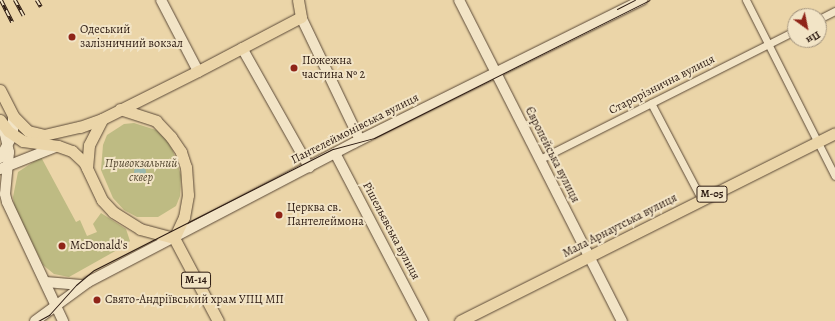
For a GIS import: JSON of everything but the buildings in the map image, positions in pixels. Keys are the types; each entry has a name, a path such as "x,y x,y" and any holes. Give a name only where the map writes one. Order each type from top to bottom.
{"main road":[{"path":"161,0 198,71"},
{"path":"298,0 300,17 360,140"},
{"name":"Пантелеймонівська вулиця","path":"35,321 81,285 360,140 496,74 642,0"},
{"name":"Європейська вулиця","path":"463,1 496,74 622,321"},
{"path":"0,90 13,116 28,131 44,135 57,133 102,119 198,71 300,17"},
{"path":"242,48 309,167"},
{"path":"1,123 13,135 30,143 58,146 72,151 88,168 97,190 113,212 140,229 174,238 184,217 188,195 186,167 181,152 171,136 156,121 120,109"},
{"path":"7,202 5,194 4,168 13,135 13,116"},
{"path":"88,168 89,145 102,119"},
{"path":"1,123 9,149"},
{"name":"Мала Арнаутська вулиця","path":"460,321 835,134"},
{"path":"4,168 58,146"},
{"path":"0,158 9,149"},
{"name":"Рішельєвська вулиця","path":"335,153 423,321"},
{"path":"0,192 7,202 46,282 63,321"},
{"name":"М-14","path":"174,238 218,321"},
{"path":"46,282 81,285"}],"street":[{"path":"746,0 835,176"},
{"name":"Старорізнична вулиця","path":"540,159 787,35"},
{"path":"651,103 702,200"}],"green space":[{"name":"Привокзальний сквер","path":"134,123 156,130 166,139 173,151 181,175 180,196 176,206 158,217 137,217 124,210 113,198 101,170 103,145 107,135 124,124"},
{"path":"41,157 76,222 80,220 87,236 97,232 93,224 101,213 126,229 130,241 126,245 69,277 54,274 43,265 14,205 13,197 18,172"}],"water":[{"path":"138,166 142,166 146,172 142,178 138,178 134,174 134,170"}],"tram line":[{"path":"617,9 635,0"},
{"path":"38,321 49,315 76,285 94,270 333,149 374,138 649,0"}],"railway":[{"path":"1,0 12,22"},
{"path":"15,0 24,16"},
{"path":"37,0 41,7"}],"place":[{"name":"Одеський залізничний вокзал","path":"72,37"},
{"name":"Пожежна частина № 2","path":"294,68"},
{"name":"Церква св. Пантелеймона","path":"279,215"},
{"name":"McDonald's","path":"62,246"},
{"name":"Свято-Андріївський храм УПЦ МП","path":"97,300"}]}
